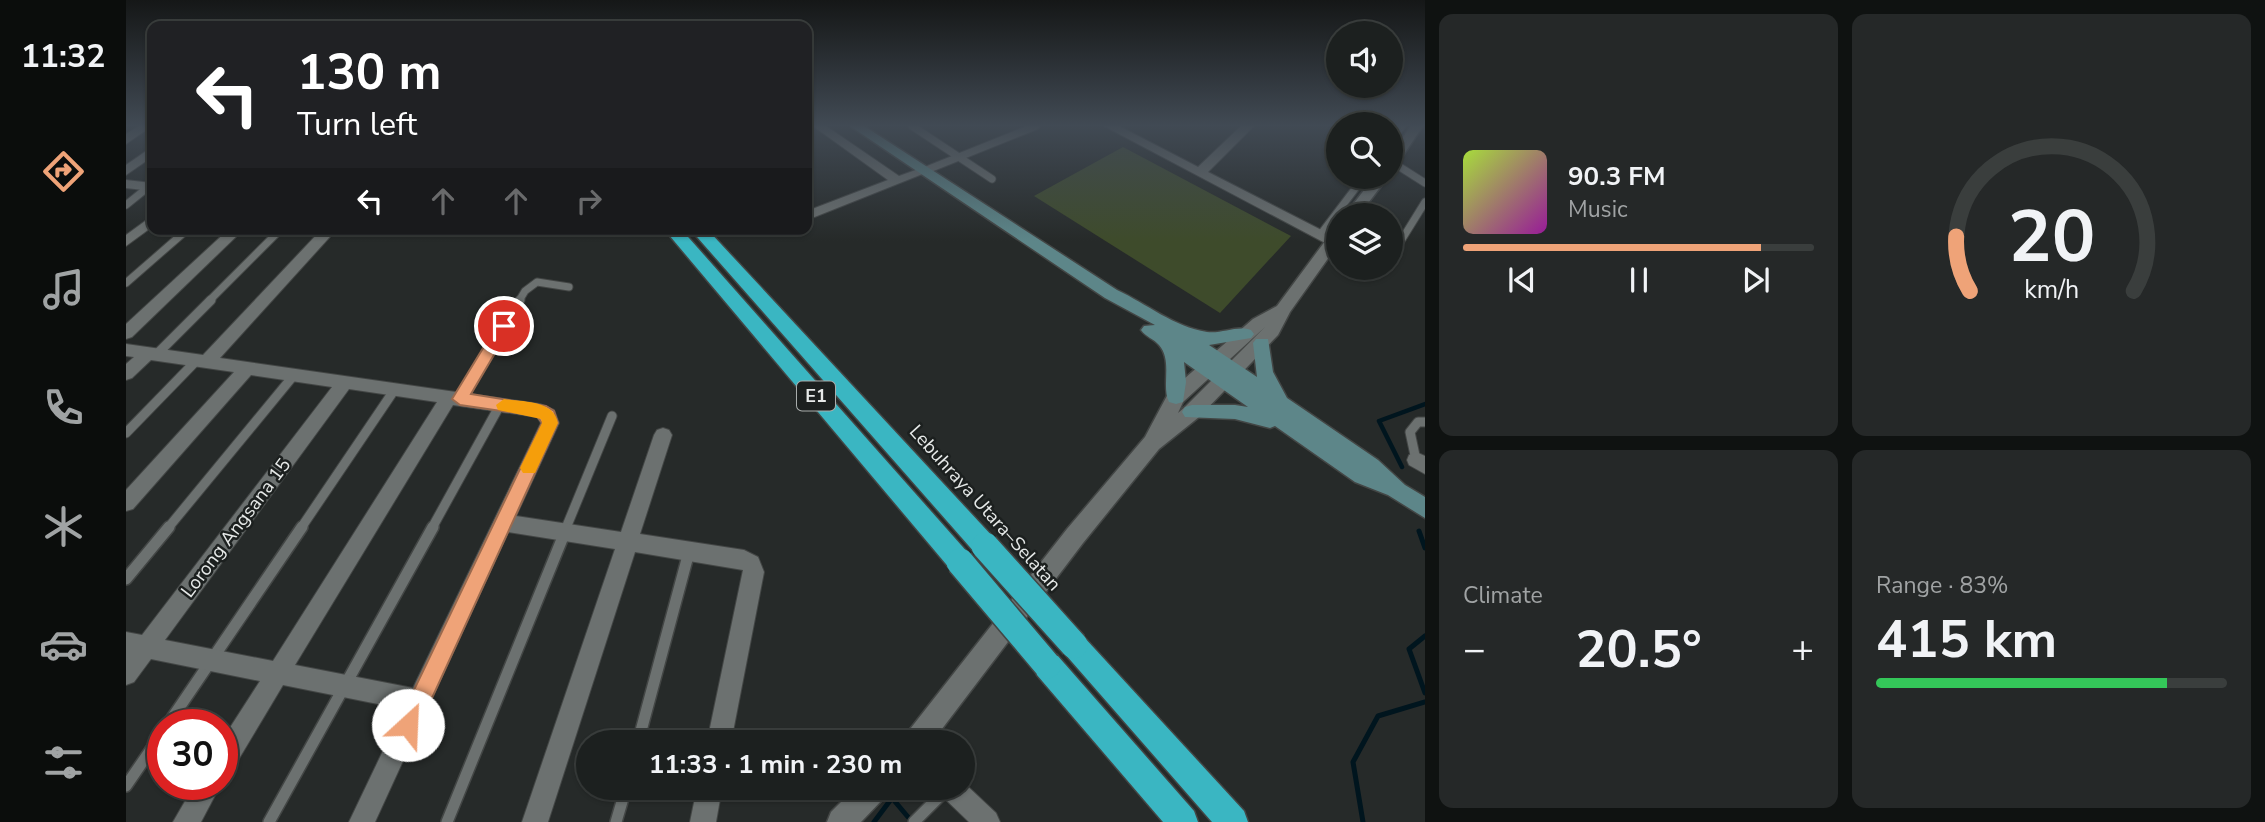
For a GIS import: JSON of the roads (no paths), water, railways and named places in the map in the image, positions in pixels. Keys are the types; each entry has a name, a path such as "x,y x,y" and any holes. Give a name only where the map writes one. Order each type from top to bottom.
{"highway":[{"name":"E1","path":"677,235 1183,822"},
{"name":"Lebuhraya Utara–Selatan","path":"703,235 1233,822"}],"main road":[{"path":"914,164 1111,294 1130,316 1171,336 1229,376 1290,419 1362,476 1398,491 1425,509"},
{"path":"1171,336 1254,339 1265,376 1290,419"},
{"path":"1171,336 1177,365 1176,397"},
{"path":"1192,412 1235,412 1290,419"}],"street":[{"path":"874,164 898,181"},
{"path":"1185,164 1326,234"},
{"path":"1200,172 1208,164"},
{"path":"812,214 924,171"},
{"path":"126,184 147,186"},
{"path":"1361,203 1372,189"},
{"path":"126,242 147,224"},
{"path":"126,333 231,235"},
{"path":"201,361 324,235"},
{"path":"925,730 1075,536 1152,443 1176,397 1211,365 1272,331 1326,242"},
{"path":"1152,443 1192,412 1229,376 1254,339"},
{"path":"126,350 540,411 548,415 550,423 362,822"},
{"path":"126,374 152,354"},
{"path":"126,503 247,368"},
{"name":"Lorong Angsana 15","path":"126,674 136,645 345,382"},
{"path":"238,737 455,398"},
{"path":"535,822 663,435"},
{"path":"503,523 690,550 744,559 751,564 754,572 721,730"},
{"path":"136,645 420,701"},
{"path":"186,822 199,800"},
{"path":"703,822 708,800"},
{"path":"841,822 862,800"},
{"path":"963,800 987,822"}],"lane":[{"path":"924,171 941,164"},
{"path":"970,164 992,179"},
{"path":"1403,170 1425,183"},
{"path":"126,205 147,189"},
{"path":"1403,238 1425,202"},
{"path":"126,283 181,235"},
{"path":"152,354 275,235"},
{"path":"455,398 525,290 537,282 569,287"},
{"path":"126,433 201,361"},
{"path":"126,579 294,375"},
{"path":"178,709 395,389"},
{"path":"269,822 500,405"},
{"path":"447,822 612,416"},
{"path":"1420,463 1410,432 1418,422 1425,422"},
{"path":"641,730 690,550"},
{"path":"126,786 147,755"},
{"path":"616,822 622,800"},
{"path":"914,822 937,800"}],"waterway":[{"path":"1402,467 1379,421 1425,404"},
{"path":"1419,531 1425,548"},
{"path":"1425,636 1409,649 1425,693"},
{"path":"1363,822 1353,762 1378,716 1425,702"},
{"path":"874,822 892,798 908,817"}]}
